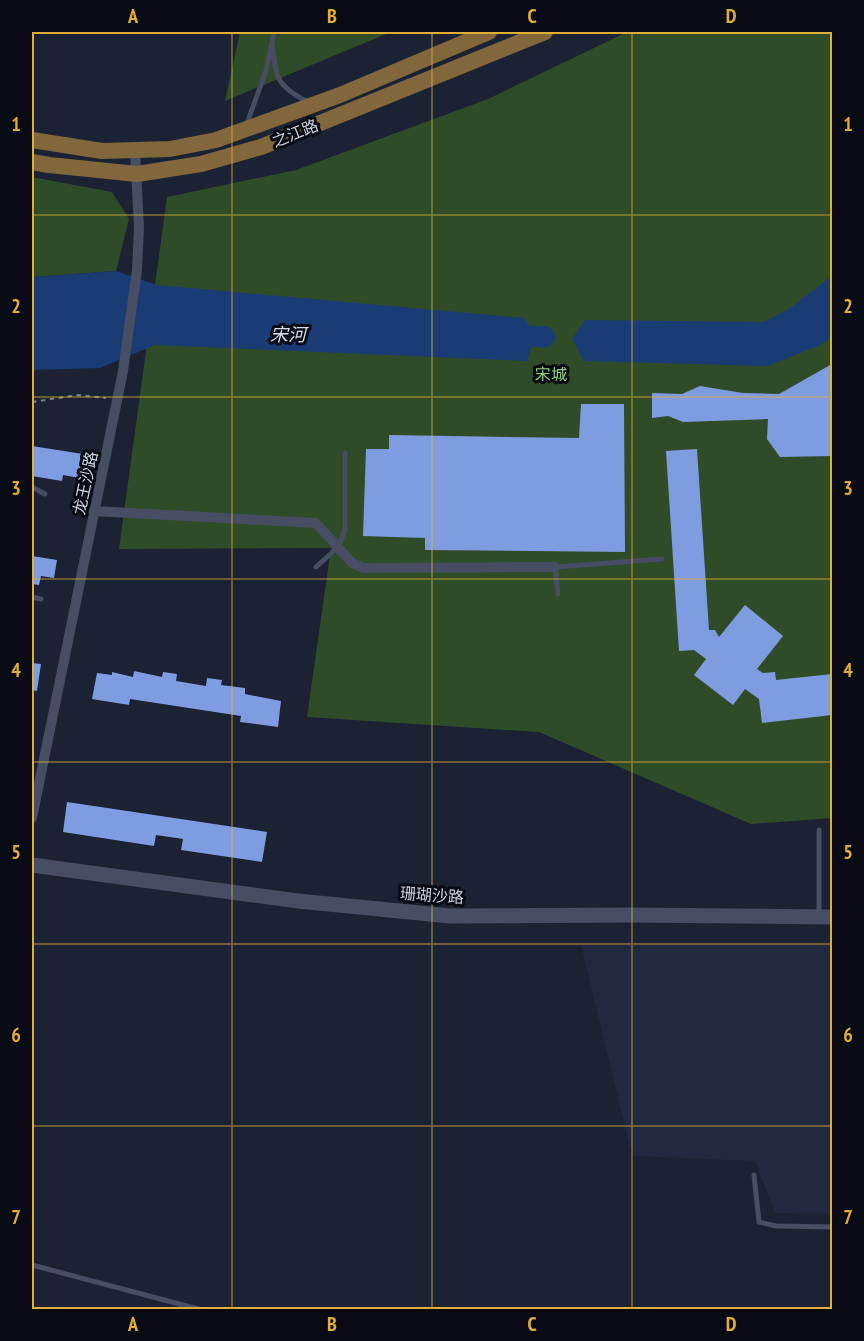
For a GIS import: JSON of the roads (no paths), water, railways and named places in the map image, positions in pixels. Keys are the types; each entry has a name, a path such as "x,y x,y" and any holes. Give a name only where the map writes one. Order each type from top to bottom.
{"main road":[{"name":"之江路","path":"32,140 102,151 135,151 170,149 216,140 315,104 489,32"},
{"name":"之江路","path":"32,162 137,174 201,164 261,147 545,32"}],"street":[{"name":"龙王沙路","path":"32,818 123,371 137,270 139,227 135,151"},
{"path":"94,511 316,523 352,563 363,568 555,567"},
{"name":"珊瑚沙路","path":"32,865 298,901 450,916 826,917"}],"lane":[{"path":"244,131 266,71 274,32"},
{"path":"272,42 276,77 288,92 315,104"},
{"path":"316,567 338,548 345,530 345,453"},
{"path":"32,487 45,494"},
{"path":"558,594 555,567 662,559"},
{"path":"32,597 41,598"},
{"path":"819,830 826,917"},
{"path":"754,1175 759,1222 776,1226 832,1227"},
{"path":"32,1265 202,1310"},
{"path":"824,1310 832,1309"}],"water":[{"path":"116,271 157,285 525,318 535,337 527,361 155,345 100,368 32,370 32,277"},
{"path":"832,276 832,337 820,345 768,366 584,361 572,339 585,320 764,322 789,309"}],"waterway":[{"name":"宋河","path":"506,335 545,337"}],"park label":[{"name":"宋城","path":"551,374"}]}
